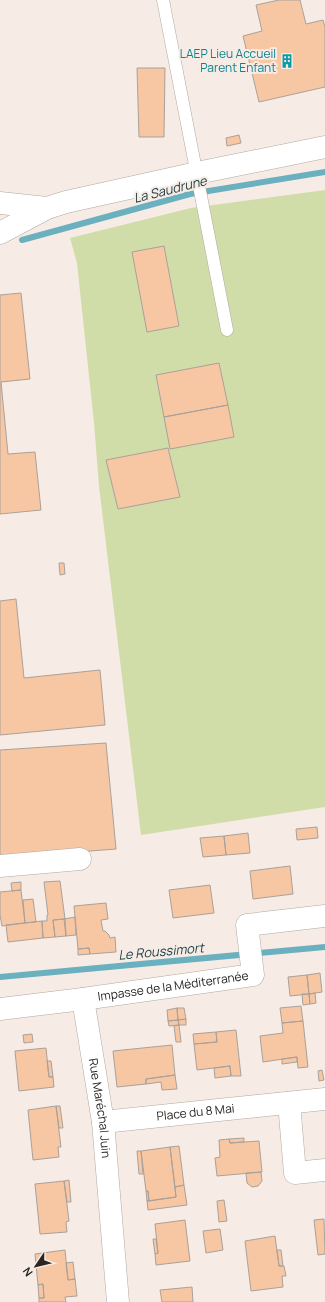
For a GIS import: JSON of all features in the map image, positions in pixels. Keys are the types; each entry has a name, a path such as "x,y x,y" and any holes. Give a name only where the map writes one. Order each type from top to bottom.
{"street":[{"path":"0,233 47,208 66,202 325,147"},
{"path":"0,203 47,208"},
{"path":"0,866 80,859"},
{"name":"Impasse de la Méditerranée","path":"83,999 254,975 247,924 325,916"},
{"path":"0,1009 83,999"},
{"name":"Rue Maréchal Juin","path":"83,999 103,1122 118,1302"},
{"name":"Place du 8 Mai","path":"103,1122 325,1099"},
{"path":"289,1103 296,1173 325,1170"}],"lane":[{"path":"163,0 226,330"}],"green space":[{"path":"325,190 325,807 141,835 99,486 94,423 77,263 70,238 191,208"}],"building":[{"name":"LAEP Lieu Accueil Parent Enfant","path":"279,0 300,0 306,24 323,20 325,27 325,87 259,102 243,36 262,31 256,5"},
{"path":"137,68 165,68 164,137 139,137"},
{"path":"239,135 241,143 227,146 226,138"},
{"path":"164,246 179,326 147,332 132,252"},
{"path":"21,293 30,379 1,382 8,454 35,452 41,510 0,514 0,295"},
{"path":"219,363 228,405 164,417 156,375"},
{"path":"228,405 234,437 170,449 164,417"},
{"path":"168,448 180,497 118,509 106,460"},
{"path":"59,563 64,563 65,574 60,575"},
{"path":"16,599 24,678 100,670 105,725 0,735 0,601"},
{"path":"106,743 116,849 0,858 0,750"},
{"path":"317,827 318,838 297,840 296,829"},
{"path":"248,833 250,853 226,855 224,836"},
{"path":"224,836 226,855 203,857 200,838"},
{"path":"290,866 293,894 253,899 250,871"},
{"path":"60,881 65,919 53,920 55,937 43,938 42,921 47,921 48,915 44,882"},
{"path":"21,882 21,890 12,891 11,883"},
{"path":"210,885 214,913 173,918 169,890"},
{"path":"21,890 25,923 2,926 0,915 0,892"},
{"path":"33,899 36,922 25,923 23,900"},
{"path":"106,903 108,919 101,920 103,931 109,935 110,938 115,937 116,952 90,954 89,948 78,949 74,906"},
{"path":"75,917 76,935 66,936 64,919"},
{"path":"65,919 66,936 55,937 53,920"},
{"path":"42,921 43,938 8,942 6,925"},
{"path":"89,948 90,954 78,955 78,949"},
{"path":"320,973 322,992 309,994 307,975"},
{"path":"307,975 309,994 290,996 288,977"},
{"path":"315,993 316,1003 310,1004 309,994"},
{"path":"302,994 309,994 310,1004 303,1005"},
{"path":"301,1006 303,1021 282,1023 280,1008"},
{"path":"177,1008 178,1020 168,1021 167,1010"},
{"path":"177,1008 184,1008 186,1019 178,1020"},
{"path":"186,1019 186,1025 179,1025 178,1020"},
{"path":"178,1020 179,1025 169,1026 168,1021"},
{"path":"303,1021 308,1067 298,1068 297,1057 263,1062 260,1036 283,1033 282,1023"},
{"path":"179,1025 181,1042 176,1042 174,1026"},
{"path":"236,1030 241,1076 231,1076 230,1066 197,1070 194,1044 217,1042 216,1032"},
{"path":"216,1032 217,1042 194,1044 193,1034"},
{"path":"32,1034 33,1042 24,1043 23,1035"},
{"path":"172,1045 175,1075 146,1079 146,1084 117,1087 113,1051"},
{"path":"46,1048 49,1077 53,1077 54,1087 19,1091 15,1051"},
{"path":"297,1057 297,1062 282,1064 282,1059"},
{"path":"47,1061 51,1061 53,1077 49,1077"},
{"path":"230,1066 231,1076 215,1078 214,1068"},
{"path":"322,1070 324,1080 319,1081 318,1071"},
{"path":"175,1075 177,1089 162,1090 161,1082 146,1084 146,1079"},
{"path":"56,1106 61,1147 58,1147 59,1157 33,1160 28,1110"},
{"path":"56,1106 60,1106 63,1128 59,1128"},
{"path":"244,1138 244,1142 230,1143 229,1139"},
{"path":"229,1139 230,1143 259,1141 262,1172 217,1176 215,1158 220,1157 219,1140"},
{"path":"179,1146 184,1185 175,1187 170,1147"},
{"path":"170,1147 176,1197 149,1201 148,1191 146,1191 141,1151"},
{"path":"137,1151 141,1151 143,1174 139,1174"},
{"path":"261,1172 262,1181 258,1186 252,1187 247,1183 246,1173"},
{"path":"69,1180 71,1202 67,1202 64,1181"},
{"path":"64,1181 69,1221 66,1222 67,1232 40,1234 35,1184"},
{"path":"184,1185 187,1205 148,1210 147,1201 176,1197 175,1187"},
{"path":"146,1191 148,1191 149,1201 147,1201"},
{"path":"224,1200 227,1221 219,1222 217,1201"},
{"path":"324,1219 325,1254 318,1255 314,1220"},
{"path":"185,1220 190,1261 156,1265 155,1254 158,1253 155,1224"},
{"path":"220,1229 223,1250 206,1253 203,1231"},
{"path":"275,1236 279,1266 284,1266 286,1276 282,1276 283,1287 251,1291 245,1241"},
{"path":"153,1239 156,1239 158,1253 155,1254"},
{"path":"65,1250 68,1280 75,1279 77,1296 65,1297 66,1302 39,1302 39,1298 44,1298 43,1284 38,1285 35,1254"},
{"path":"277,1250 281,1250 283,1266 279,1266"},
{"path":"73,1262 75,1279 68,1280 66,1263"},
{"path":"43,1284 44,1298 39,1298 38,1285"},
{"path":"192,1287 193,1302 162,1302 160,1290"}],"waterway":[{"name":"La Saudrune","path":"22,240 190,194 325,172"},
{"name":"Le Roussimort","path":"0,977 325,947"}],"place":[{"name":"LAEP Lieu Accueil Parent Enfant","path":"287,61"}]}
